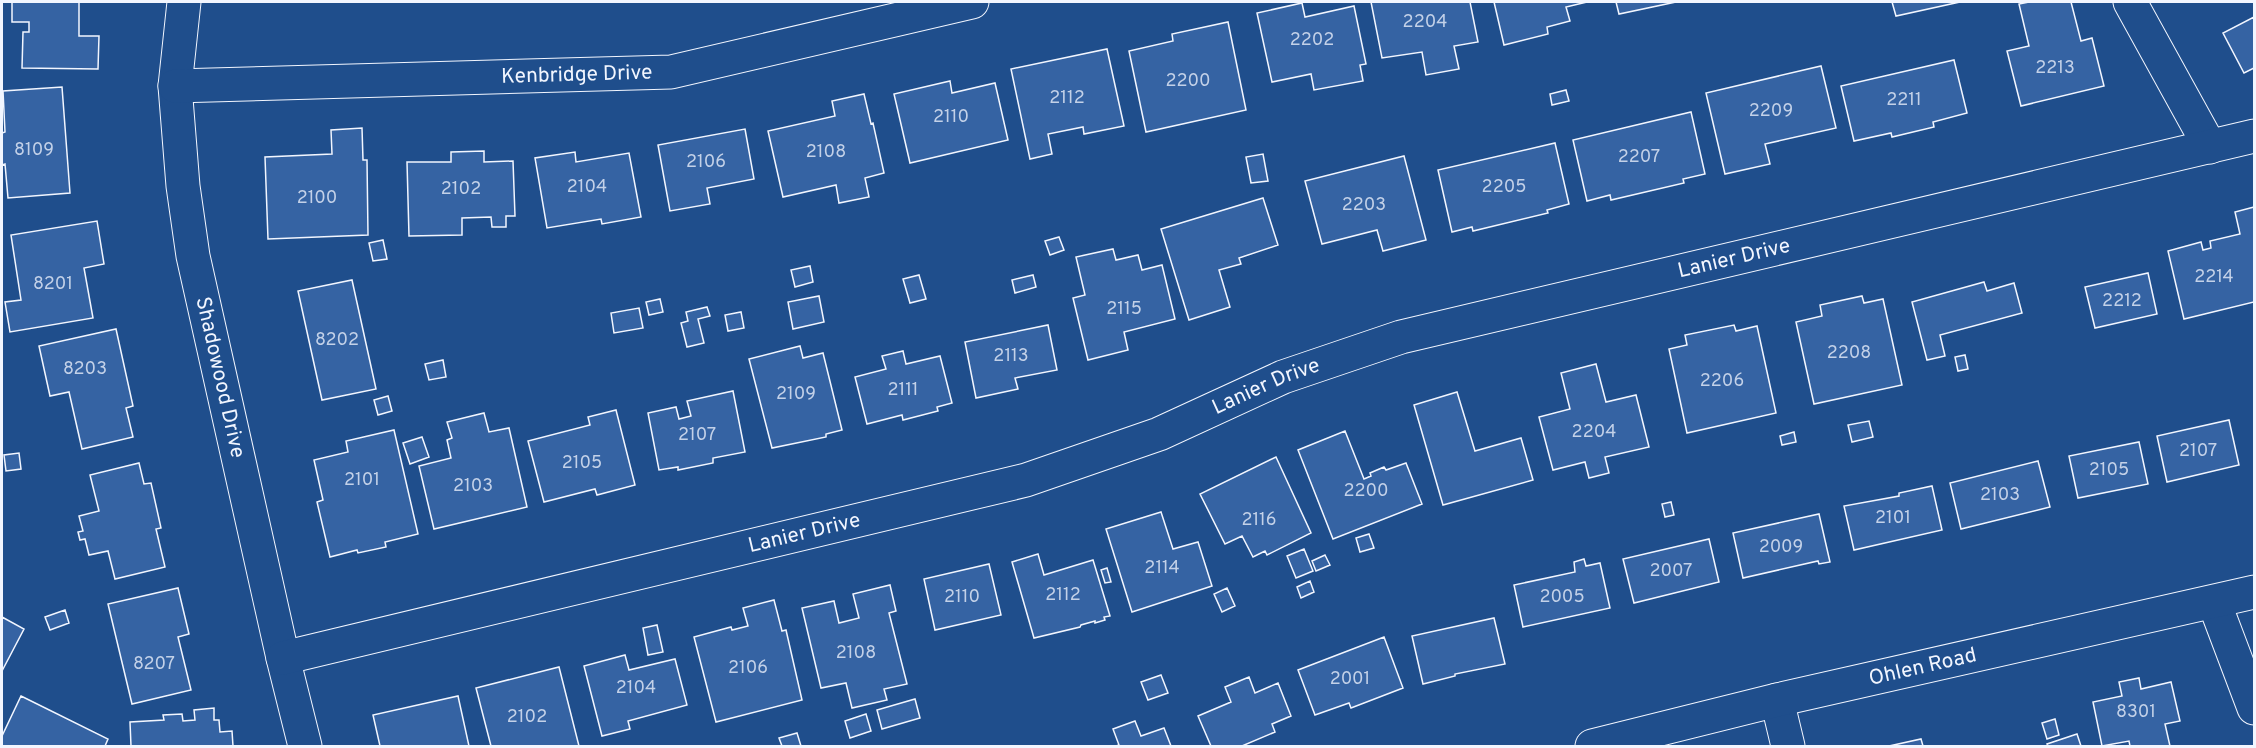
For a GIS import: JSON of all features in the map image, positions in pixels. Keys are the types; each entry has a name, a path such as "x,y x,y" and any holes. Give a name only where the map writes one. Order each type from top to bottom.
{"street":[{"name":"Shadowood Drive","path":"184,2 175,86 183,186 193,256 305,747"},
{"name":"Kenbridge Drive","path":"175,86 671,72 972,2"},
{"path":"2130,2 2210,147"},
{"name":"Lanier Drive","path":"283,658 1026,480 1159,434 1283,377 1401,336 2254,136"},
{"name":"Ohlen Road","path":"1592,747 1777,700 2254,592"},
{"path":"2214,602 2254,708"},
{"path":"1777,700 1788,747"}],"building":[{"path":"12,2 79,2 79,36 99,36 98,69 22,68 23,32 29,32 29,22 12,22"},
{"path":"1371,2 1470,2 1478,42 1454,46 1459,69 1426,75 1422,52 1382,58"},
{"path":"1494,2 1587,2 1566,7 1570,21 1547,27 1548,34 1504,45"},
{"path":"1616,2 1676,2 1619,14"},
{"path":"1892,2 1960,2 1896,16"},
{"path":"2071,2 2081,41 2092,38 2104,86 2021,106 2007,51 2029,46 2019,4"},
{"path":"1302,3 1305,17 1354,6 1366,64 1360,65 1363,81 1314,90 1311,74 1272,82 1257,13"},
{"path":"2254,17 2254,68 2244,73 2223,33"},
{"path":"1228,22 1246,110 1146,132 1129,51 1173,41 1172,34"},
{"path":"1107,49 1124,126 1084,134 1083,127 1048,134 1052,154 1030,159 1011,69"},
{"path":"1954,60 1967,113 1933,122 1934,127 1892,137 1891,133 1854,141 1841,86"},
{"path":"1821,66 1836,128 1765,144 1770,164 1725,174 1706,93"},
{"path":"950,81 952,93 995,83 1008,140 910,163 894,94"},
{"path":"62,87 70,193 8,198 5,164 2,165 2,133 5,132 3,91"},
{"path":"1566,90 1569,101 1552,105 1550,94"},
{"path":"864,94 884,173 865,178 869,197 839,203 836,185 783,197 768,131 835,116 832,101"},
{"path":"1691,112 1705,174 1683,179 1684,183 1611,200 1610,195 1587,201 1573,140"},
{"path":"362,128 363,160 367,160 368,235 268,239 265,157 332,154 331,130"},
{"path":"745,129 754,179 707,188 710,204 670,211 658,145"},
{"path":"1555,143 1569,204 1547,210 1548,213 1473,231 1472,227 1452,232 1438,170"},
{"path":"484,151 484,162 513,161 515,216 506,216 506,227 492,227 491,217 462,218 462,235 409,236 407,162 451,162 451,152"},
{"path":"575,152 576,162 629,153 641,217 602,224 601,219 547,228 535,158"},
{"path":"1263,154 1268,181 1251,183 1246,157"},
{"path":"1404,156 1426,240 1383,251 1377,230 1322,244 1305,181"},
{"path":"1263,198 1278,245 1239,258 1241,264 1219,270 1230,307 1189,320 1161,229"},
{"path":"2254,207 2254,302 2184,319 2168,251 2201,242 2203,250 2211,248 2210,241 2240,234 2235,212"},
{"path":"97,221 104,264 84,268 93,318 10,332 5,302 21,300 11,235"},
{"path":"1059,237 1064,250 1050,255 1045,241"},
{"path":"383,240 387,259 373,261 369,243"},
{"path":"1113,249 1116,260 1138,255 1142,270 1162,265 1175,319 1124,332 1128,350 1088,360 1073,298 1085,295 1076,257"},
{"path":"810,266 813,282 795,287 791,270"},
{"path":"2148,273 2157,314 2095,328 2085,287"},
{"path":"919,275 926,299 910,303 903,279"},
{"path":"1033,275 1036,287 1015,293 1012,280"},
{"path":"352,280 376,389 322,400 298,291"},
{"path":"1984,282 1987,291 2014,283 2022,313 1940,335 1945,356 1927,360 1912,302"},
{"path":"819,296 824,322 793,329 788,302"},
{"path":"1862,296 1864,303 1883,299 1902,385 1814,404 1796,322 1822,316 1820,305"},
{"path":"660,299 663,312 649,315 646,302"},
{"path":"707,307 710,316 698,319 704,343 687,347 681,323 688,321 686,312"},
{"path":"639,308 643,328 614,333 611,313"},
{"path":"741,312 744,328 728,331 725,315"},
{"path":"1048,325 1057,370 1015,378 1018,389 976,398 965,342"},
{"path":"1734,325 1736,331 1757,326 1776,413 1687,433 1669,349 1687,345 1685,335"},
{"path":"116,329 133,406 126,408 133,437 82,449 69,392 50,396 39,346"},
{"path":"800,346 803,358 823,353 842,430 826,434 826,437 772,448 749,359"},
{"path":"903,351 906,364 940,356 952,403 937,407 938,411 903,420 902,415 867,424 855,377 886,369 882,356"},
{"path":"1965,355 1968,369 1958,371 1955,357"},
{"path":"443,360 446,377 429,380 425,364"},
{"path":"1596,364 1606,402 1636,395 1649,447 1605,457 1609,473 1589,478 1585,462 1553,470 1539,417 1570,409 1561,373"},
{"path":"733,391 745,452 713,458 713,463 678,470 678,467 659,470 648,413 676,407 679,419 691,416 687,401"},
{"path":"1457,392 1475,451 1521,438 1533,480 1443,505 1414,405"},
{"path":"388,396 392,411 378,415 374,400"},
{"path":"616,410 635,485 597,495 595,489 544,502 528,441 590,425 588,417"},
{"path":"484,413 489,432 509,428 527,507 434,529 419,466 451,458 447,440 452,438 447,422"},
{"path":"2229,420 2239,465 2167,482 2157,436"},
{"path":"1869,421 1873,437 1852,442 1848,425"},
{"path":"394,430 418,534 385,542 386,547 358,553 357,550 330,557 317,502 323,500 314,460 348,452 346,441"},
{"path":"1345,431 1364,479 1371,476 1370,473 1384,467 1386,470 1406,463 1422,504 1333,539 1298,450"},
{"path":"1794,432 1796,442 1782,445 1780,436"},
{"path":"422,437 429,457 410,464 403,443"},
{"path":"2139,442 2148,484 2078,498 2069,456"},
{"path":"19,453 21,469 6,471 4,455"},
{"path":"1276,457 1311,533 1267,555 1265,551 1253,557 1242,536 1225,544 1200,494"},
{"path":"2038,461 2050,507 1961,529 1950,483"},
{"path":"139,463 144,484 151,483 161,528 156,529 165,567 115,579 108,551 89,555 85,539 80,540 78,532 83,531 79,516 99,511 90,475"},
{"path":"1932,486 1942,530 1854,550 1844,506 1899,496 1899,493"},
{"path":"1671,502 1674,515 1665,517 1662,504"},
{"path":"1161,512 1173,549 1198,542 1212,586 1132,612 1106,529"},
{"path":"1819,514 1830,562 1819,564 1818,561 1743,578 1733,533"},
{"path":"1369,534 1374,548 1360,552 1356,538"},
{"path":"1709,539 1719,582 1634,603 1623,559"},
{"path":"1304,549 1313,571 1296,578 1287,556"},
{"path":"1038,554 1044,575 1093,560 1110,616 1095,623 1095,621 1034,638 1012,562"},
{"path":"1325,555 1330,565 1316,571 1312,561"},
{"path":"1584,559 1586,566 1600,563 1610,608 1523,627 1514,585 1575,572 1574,562"},
{"path":"989,564 1001,615 935,630 924,579"},
{"path":"1107,568 1111,582 1105,583 1101,570"},
{"path":"1310,581 1314,592 1301,598 1297,587"},
{"path":"890,585 896,611 889,613 907,684 884,689 887,700 852,708 846,683 821,688 802,608 834,601 839,623 859,618 853,594"},
{"path":"178,588 189,634 178,637 191,690 132,704 108,604"},
{"path":"1227,588 1235,606 1222,612 1214,594"},
{"path":"774,600 782,631 786,630 802,700 716,722 694,637 731,627 732,630 748,626 743,608"},
{"path":"65,610 69,623 50,630 45,617"},
{"path":"2,617 24,629 2,671"},
{"path":"1494,618 1505,664 1455,674 1455,676 1423,684 1412,636"},
{"path":"657,625 663,652 648,655 643,628"},
{"path":"1384,637 1403,688 1351,708 1349,703 1315,715 1298,670"},
{"path":"625,655 629,670 675,659 687,705 628,721 630,729 602,736 584,666"},
{"path":"559,667 579,746 491,746 476,688"},
{"path":"1161,675 1168,693 1148,700 1141,682"},
{"path":"1249,677 1255,693 1278,683 1291,716 1272,724 1275,732 1242,746 1211,746 1198,716 1231,702 1225,687"},
{"path":"2139,678 2141,689 2171,682 2180,721 2165,724 2170,746 2130,746 2129,741 2102,746 2093,702 2122,696 2119,682"},
{"path":"21,696 108,739 105,746 2,746 2,736"},
{"path":"458,696 469,746 380,746 373,715"},
{"path":"915,699 920,718 882,729 877,710"},
{"path":"214,708 214,720 219,720 220,732 232,731 233,746 131,746 130,722 164,720 163,715 182,714 183,721 195,720 194,710"},
{"path":"866,714 871,731 850,738 845,721"},
{"path":"2055,719 2059,735 2047,739 2042,723"},
{"path":"1135,721 1141,736 1164,728 1171,746 1116,746 1119,745 1113,729"},
{"path":"797,733 801,746 782,746 779,738"},
{"path":"2077,734 2081,746 2048,746 2047,744"},
{"path":"1921,739 1923,746 1889,746"}]}
